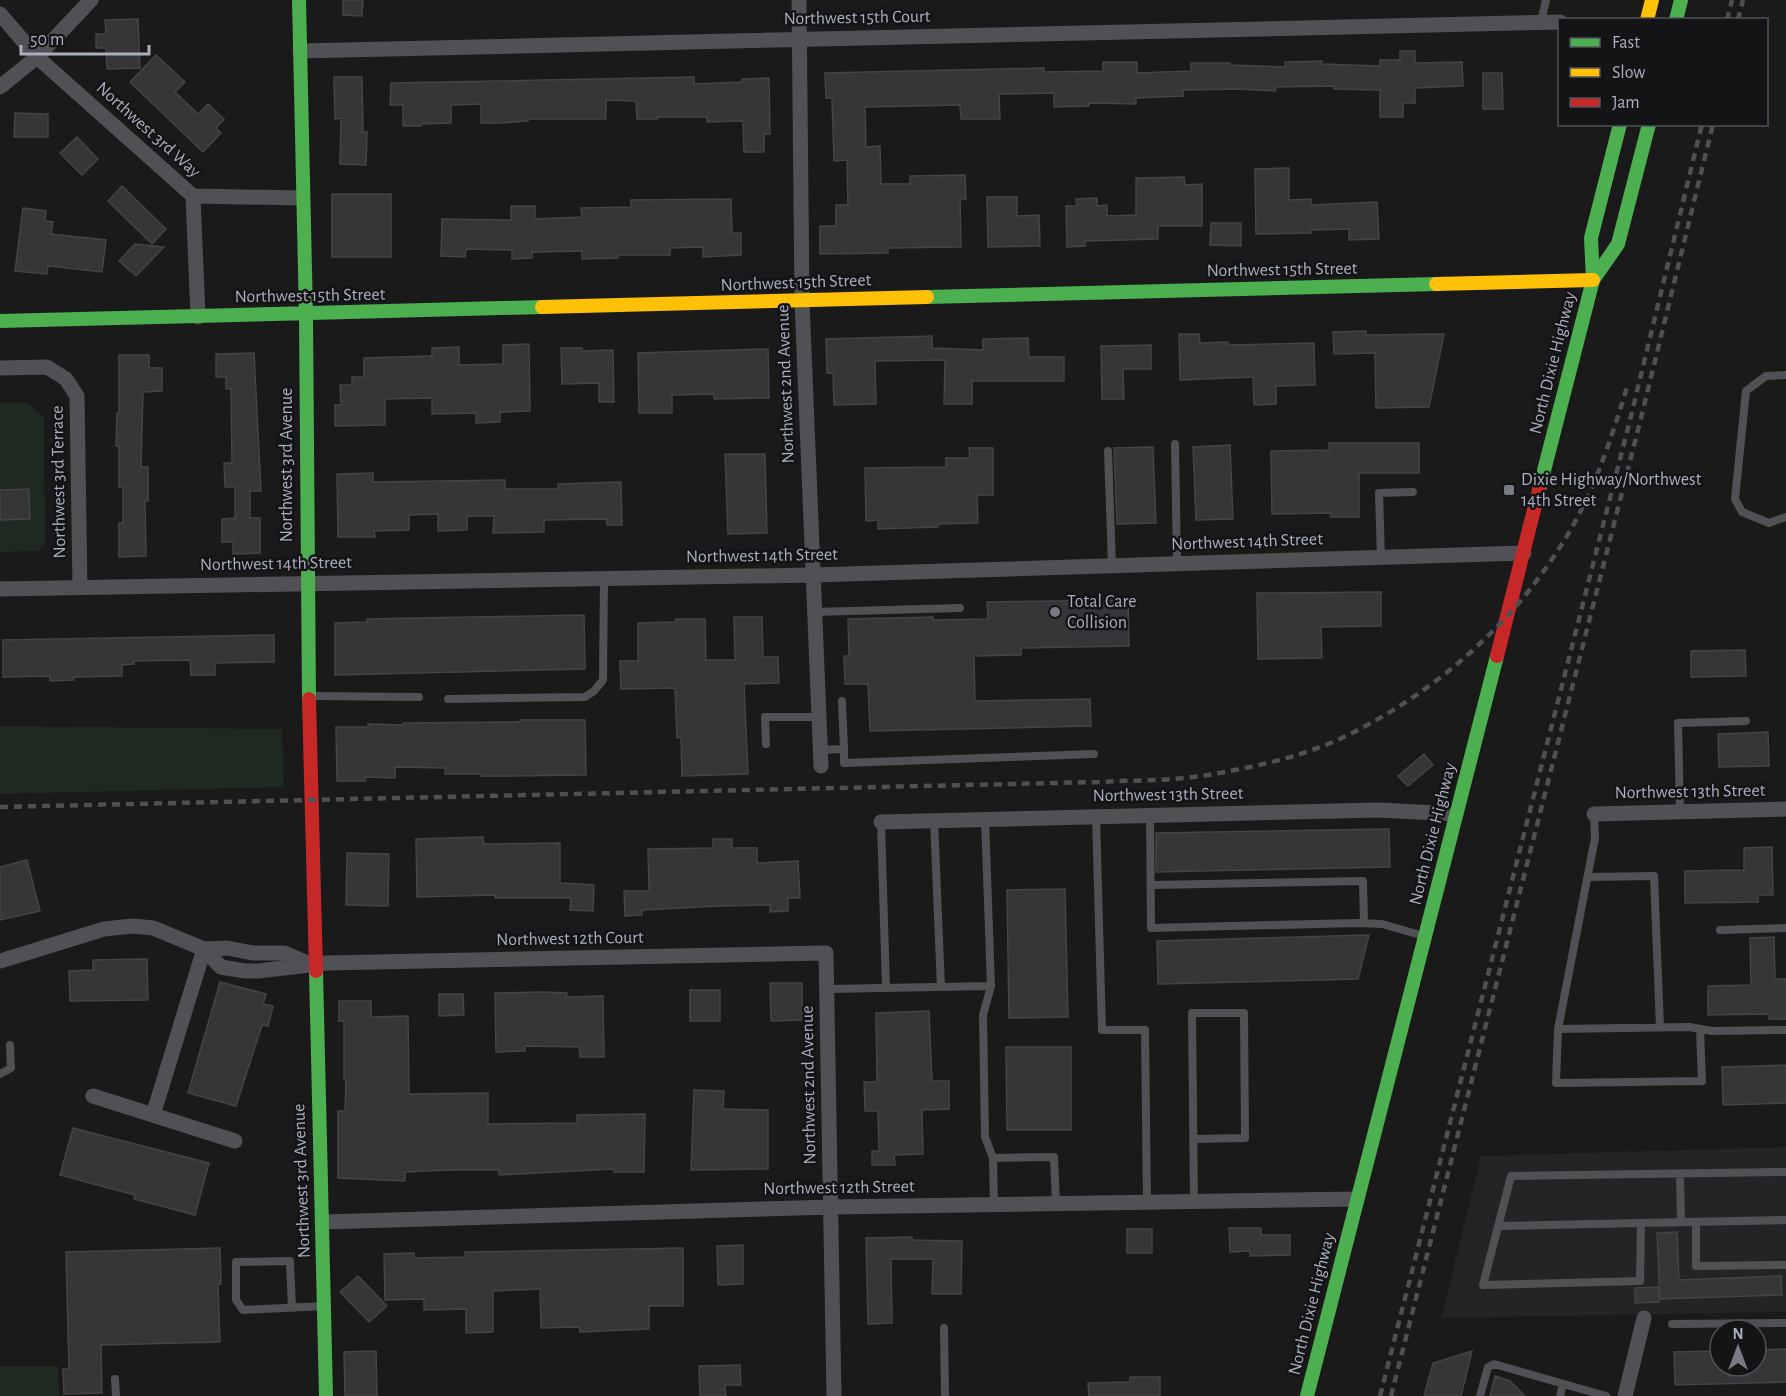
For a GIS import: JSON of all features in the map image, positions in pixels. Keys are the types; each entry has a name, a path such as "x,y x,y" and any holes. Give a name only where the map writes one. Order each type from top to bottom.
{"street":[{"path":"0,87 37,57 91,0"},
{"name":"Northwest 3rd Avenue","path":"299,0 306,315 309,696 327,1396"},
{"name":"Northwest 2nd Avenue","path":"799,0 802,301 821,758"},
{"path":"1648,18 1652,0"},
{"path":"1676,18 1681,0"},
{"name":"Northwest 3rd Way","path":"0,14 37,57 193,196 302,198"},
{"name":"Northwest 15th Court","path":"300,51 1558,22"},
{"name":"North Dixie Highway","path":"1307,1396 1593,280 1591,238 1619,126"},
{"name":"North Dixie Highway","path":"1593,280 1618,244 1648,126"},
{"path":"193,196 198,316"},
{"name":"Northwest 15th Street","path":"0,321 306,315 1593,280"},
{"name":"Northwest 3rd Terrace","path":"0,368 47,367 66,379 77,396 80,587"},
{"name":"Northwest 14th Street","path":"0,589 813,574 1524,553"},
{"name":"Northwest 13th Street","path":"1594,814 1786,809"},
{"name":"Northwest 13th Street","path":"881,822 1378,810 1456,814"},
{"path":"0,961 104,929 133,926 153,928 204,949 221,967 246,971 315,966"},
{"path":"153,1115 204,949"},
{"name":"Northwest 2nd Avenue","path":"826,953 834,1396"},
{"name":"Northwest 12th Court","path":"315,966 327,963 826,953"},
{"path":"93,1096 235,1141"},
{"name":"Northwest 12th Street","path":"322,1222 831,1207 1357,1199"},
{"path":"1625,1396 1644,1318"}],"lane":[{"path":"1541,22 1546,0"},
{"path":"1786,375 1766,376 1746,391 1736,499 1742,512 1769,524 1786,517"},
{"path":"1175,444 1177,563"},
{"path":"1108,451 1112,565"},
{"path":"1381,557 1379,493 1413,492"},
{"path":"448,699 585,697 594,691 603,680 604,578"},
{"path":"814,612 960,608"},
{"path":"309,696 419,698"},
{"path":"842,701 844,762 1094,754"},
{"path":"766,744 765,717 819,717"},
{"path":"1680,812 1678,723 1746,721"},
{"path":"821,758 844,749"},
{"path":"1594,814 1595,838 1558,1029 1556,1083 1702,1081 1700,1029"},
{"path":"1150,815 1151,928 1364,923 1382,924 1425,936"},
{"path":"1096,816 1102,1030 1145,1030 1148,1203"},
{"path":"985,819 991,986 983,1015 985,1137 993,1158 994,1205"},
{"path":"934,820 941,987"},
{"path":"881,822 886,988"},
{"path":"1588,877 1654,876 1660,1027"},
{"path":"1151,885 1363,881 1364,923"},
{"path":"1720,930 1786,928"},
{"path":"827,989 991,986"},
{"path":"1193,1139 1245,1138 1244,1014 1192,1014 1193,1139 1194,1202"},
{"path":"1558,1029 1689,1027 1712,1031 1786,1030"},
{"path":"0,1074 11,1068 10,1045"},
{"path":"993,1158 1054,1157 1056,1204"},
{"path":"1641,1223 1640,1281 1483,1285 1511,1176 1786,1172"},
{"path":"1680,1173 1681,1222"},
{"path":"1499,1226 1786,1220"},
{"path":"1696,1222 1696,1266 1786,1265"},
{"path":"292,1308 290,1261 236,1262 236,1300 243,1310 292,1308 324,1306"},
{"path":"1672,1324 1786,1323"},
{"path":"944,1328 945,1396"},
{"path":"1480,1396 1488,1367 1494,1364 1606,1396"},
{"path":"116,1379 116,1396"},
{"path":"1560,1396 1563,1384"}],"shaded area":[{"path":"0,403 28,403 44,417 45,543 38,551 0,552"},
{"path":"0,726 282,729 284,787 0,794"},
{"path":"1786,1147 1786,1312 1441,1318 1481,1156"},
{"path":"0,1366 58,1366 59,1396 0,1396"}],"building":[{"path":"343,0 363,0 362,16 343,15"},
{"path":"138,19 140,68 107,69 106,48 96,48 96,34 106,34 105,20"},
{"path":"1400,51 1415,51 1415,63 1462,62 1463,86 1415,88 1415,103 1403,103 1403,117 1380,117 1380,90 1334,89 1334,86 1276,87 1275,91 1183,90 1183,96 1136,98 1136,104 1088,103 1089,106 1054,107 1054,93 999,94 1000,119 961,119 960,105 865,107 866,147 880,146 881,184 910,184 910,176 965,175 966,199 960,199 961,247 888,248 888,253 820,254 820,226 836,226 836,205 848,205 847,160 834,161 832,98 826,98 825,73 1044,68 1044,72 1103,71 1103,62 1137,62 1137,73 1191,71 1191,63 1285,67 1285,62 1322,61 1322,64 1380,66 1380,60 1400,60"},
{"path":"156,55 185,82 175,92 198,114 208,104 224,119 216,128 221,133 203,152 130,82"},
{"path":"1483,73 1502,73 1503,109 1483,109"},
{"path":"334,77 362,77 363,132 367,132 366,165 340,164 341,118 335,119"},
{"path":"694,77 694,84 742,82 742,79 769,78 770,134 764,134 764,152 744,152 743,121 707,122 707,117 637,119 636,101 606,100 606,119 528,119 528,121 502,123 481,123 481,104 451,105 451,123 421,124 421,126 403,126 403,105 390,105 391,83"},
{"path":"15,113 48,114 48,137 14,137"},
{"path":"77,137 98,159 82,175 60,153"},
{"path":"1289,168 1289,200 1311,199 1311,205 1377,202 1379,239 1349,240 1349,229 1311,230 1311,233 1256,234 1255,169"},
{"path":"1184,177 1185,185 1202,184 1202,226 1158,226 1158,239 1085,241 1085,246 1067,247 1066,206 1077,206 1076,199 1097,198 1097,206 1107,205 1107,216 1136,215 1136,178"},
{"path":"122,186 166,229 152,244 108,201"},
{"path":"332,194 391,194 391,257 332,257"},
{"path":"987,197 1017,197 1017,216 1039,215 1040,246 988,247"},
{"path":"731,199 732,233 741,233 741,255 703,257 703,247 670,248 670,255 618,255 618,258 582,259 582,251 532,252 532,258 512,259 512,250 466,249 465,257 441,256 442,219 511,220 511,206 535,206 535,219 582,217 581,208 631,207 631,200"},
{"path":"23,208 46,211 45,221 53,222 51,234 106,240 102,272 48,266 47,274 15,271"},
{"path":"1211,223 1241,223 1241,246 1210,245"},
{"path":"135,244 164,247 136,276 119,261"},
{"path":"1366,331 1366,335 1444,334 1429,407 1376,408 1375,353 1334,354 1333,332"},
{"path":"1179,334 1199,334 1200,343 1228,342 1228,345 1314,343 1315,385 1276,386 1276,404 1254,405 1253,377 1180,380"},
{"path":"932,336 932,348 983,350 983,339 1028,338 1029,357 1064,357 1064,381 972,381 972,404 944,404 945,360 875,361 876,404 834,405 833,373 827,373 826,339"},
{"path":"529,344 530,411 500,412 500,422 476,423 476,413 432,414 432,398 385,399 385,425 335,426 335,405 341,405 340,385 352,385 352,377 364,377 364,358 432,356 432,348 459,347 459,365 503,364 503,345"},
{"path":"1151,345 1151,369 1123,369 1124,399 1102,399 1101,346"},
{"path":"561,348 582,348 582,351 613,350 614,402 599,402 599,383 562,384"},
{"path":"768,349 769,398 714,399 714,394 672,395 672,413 639,413 638,353"},
{"path":"254,353 261,491 250,491 250,518 260,518 260,553 233,554 233,542 222,542 222,519 235,518 235,487 225,487 224,463 232,463 231,389 226,389 226,377 216,377 216,354"},
{"path":"119,355 149,355 149,368 162,368 162,391 143,392 141,467 148,467 148,501 145,501 146,556 119,557 119,523 123,523 123,487 119,487 119,446 116,446 117,413 119,413"},
{"path":"1329,443 1419,443 1419,473 1359,473 1359,517 1331,517 1331,513 1272,514 1271,451 1329,450"},
{"path":"1230,445 1233,519 1196,520 1193,447"},
{"path":"1153,447 1156,523 1117,524 1114,448"},
{"path":"969,448 993,448 993,495 977,495 978,523 878,529 878,520 866,521 865,468 946,467 946,458 970,458"},
{"path":"725,454 765,454 767,533 728,534"},
{"path":"373,473 373,482 505,480 505,489 558,489 558,484 621,482 622,525 607,525 607,519 544,520 544,532 493,533 494,516 467,516 467,530 438,531 438,514 409,515 409,530 374,531 375,537 338,537 337,474"},
{"path":"29,489 30,519 0,520 0,490"},
{"path":"1381,592 1381,626 1321,627 1322,658 1258,659 1257,593"},
{"path":"1128,600 1129,646 1021,648 1021,655 974,656 975,701 1090,699 1091,726 870,731 868,684 845,684 844,656 849,656 848,619 933,617 933,620 988,619 987,602"},
{"path":"584,615 585,669 335,675 335,623 367,622 367,619"},
{"path":"734,617 762,617 763,657 778,657 779,683 744,684 748,774 682,776 681,737 677,738 675,688 621,689 620,661 638,661 638,623 676,622 676,619 705,619 706,660 735,660"},
{"path":"274,635 274,662 215,663 215,675 191,675 190,660 134,661 134,664 122,665 122,676 74,677 74,680 50,681 50,676 3,677 3,640"},
{"path":"1745,650 1746,676 1691,677 1691,651"},
{"path":"520,720 585,720 586,775 481,776 481,774 445,774 445,768 395,767 395,778 365,777 365,781 337,781 336,727 368,727 368,724 403,725 403,723 520,722"},
{"path":"1768,732 1769,766 1719,767 1718,734"},
{"path":"1424,754 1433,765 1408,786 1398,776"},
{"path":"1389,829 1390,867 1156,872 1156,833"},
{"path":"483,837 484,844 560,843 560,883 594,885 593,911 570,910 571,898 495,898 495,895 417,897 416,839"},
{"path":"713,839 732,839 732,848 757,848 757,863 798,861 800,898 788,898 788,911 770,912 770,905 719,906 642,910 642,915 625,916 624,891 649,891 648,849 713,848"},
{"path":"1772,847 1773,895 1758,895 1758,902 1685,903 1685,871 1744,870 1744,848"},
{"path":"347,853 389,854 388,906 346,905"},
{"path":"27,860 40,911 0,920 0,867"},
{"path":"1065,889 1068,1017 1009,1018 1007,890"},
{"path":"1369,935 1358,979 1158,984 1157,941"},
{"path":"1774,937 1775,979 1786,979 1786,1019 1769,1019 1768,1014 1708,1015 1708,986 1751,985 1750,938"},
{"path":"147,959 148,1000 70,1001 69,971 93,970 93,960"},
{"path":"220,982 266,994 263,1004 273,1006 268,1026 262,1025 236,1106 188,1093"},
{"path":"770,983 802,983 802,1020 771,1021"},
{"path":"690,990 720,990 720,1021 690,1021"},
{"path":"495,993 567,993 566,997 603,996 604,1057 580,1057 579,1047 525,1046 525,1051 496,1052"},
{"path":"439,994 463,994 464,1015 439,1016"},
{"path":"339,1001 371,1001 371,1017 408,1016 409,1094 488,1093 488,1124 577,1123 577,1115 645,1114 644,1172 614,1172 614,1169 499,1175 499,1170 450,1170 405,1172 405,1181 338,1178 338,1111 345,1111 346,1080 344,1080 344,1021 339,1021"},
{"path":"929,1011 932,1081 949,1081 949,1109 922,1110 923,1154 894,1155 895,1165 872,1165 872,1151 879,1151 878,1111 865,1111 864,1082 877,1082 876,1013"},
{"path":"1006,1047 1071,1047 1071,1130 1007,1130"},
{"path":"1786,1065 1786,1103 1723,1105 1722,1067"},
{"path":"694,1090 724,1091 723,1109 768,1110 768,1169 691,1170"},
{"path":"73,1128 209,1163 195,1215 134,1199 135,1195 60,1175"},
{"path":"1229,1228 1261,1228 1261,1235 1290,1235 1290,1255 1250,1256 1250,1251 1230,1252"},
{"path":"1127,1229 1152,1229 1152,1253 1127,1253"},
{"path":"1677,1232 1679,1280 1781,1276 1782,1295 1660,1299 1657,1233"},
{"path":"912,1237 912,1240 962,1241 961,1294 932,1294 933,1259 891,1259 892,1323 868,1324 866,1238"},
{"path":"743,1245 743,1284 718,1285 717,1246"},
{"path":"220,1248 221,1284 218,1284 220,1342 101,1345 102,1393 64,1394 63,1369 69,1369 66,1252"},
{"path":"683,1248 683,1306 649,1306 649,1329 580,1332 579,1327 541,1328 540,1289 493,1291 493,1332 466,1333 466,1309 424,1310 424,1299 385,1300 384,1254 414,1253 414,1258 465,1257 465,1252"},
{"path":"358,1276 387,1306 369,1322 340,1292"},
{"path":"1659,1287 1659,1302 1635,1303 1635,1288"},
{"path":"1786,1349 1786,1382 1675,1385 1674,1352 1708,1351 1708,1378 1768,1378 1768,1350"},
{"path":"376,1351 377,1396 345,1396 344,1352"},
{"path":"1472,1351 1461,1396 1424,1396 1433,1363"},
{"path":"740,1365 741,1385 725,1385 726,1396 700,1396 699,1366"},
{"path":"1495,1376 1510,1381 1525,1396 1490,1396"},
{"path":"1130,1377 1160,1377 1160,1396 1089,1396 1088,1383 1130,1382"}],"railway":[{"path":"1728,18 1732,0"},
{"path":"1738,18 1743,0"},
{"path":"1380,1396 1630,420 1702,126"},
{"path":"1391,1396 1640,422 1713,126"},
{"path":"0,807 1099,782 1195,777 1278,760 1344,737 1414,697 1446,673 1505,618 1555,555 1576,520 1599,470 1628,384"}],"traffic: fast":[{"path":"299,0 306,315 309,699"},
{"path":"1676,18 1681,0"},
{"path":"1539,490 1593,280 1591,238 1619,126"},
{"path":"1593,280 1618,244 1648,126"},
{"path":"927,297 1436,284"},
{"path":"0,321 542,307"},
{"path":"1307,1396 1497,656"},
{"path":"316,971 326,1396"}],"traffic: slow":[{"path":"1648,18 1652,0"},
{"path":"1436,284 1593,280"},
{"path":"542,307 927,297"}],"traffic: jam":[{"path":"1497,656 1539,490"},
{"path":"309,699 316,971"}],"place":[{"name":"Dixie Highway/Northwest 14th Street","path":"1509,490"},
{"name":"Total Care Collision","path":"1055,612"}]}
